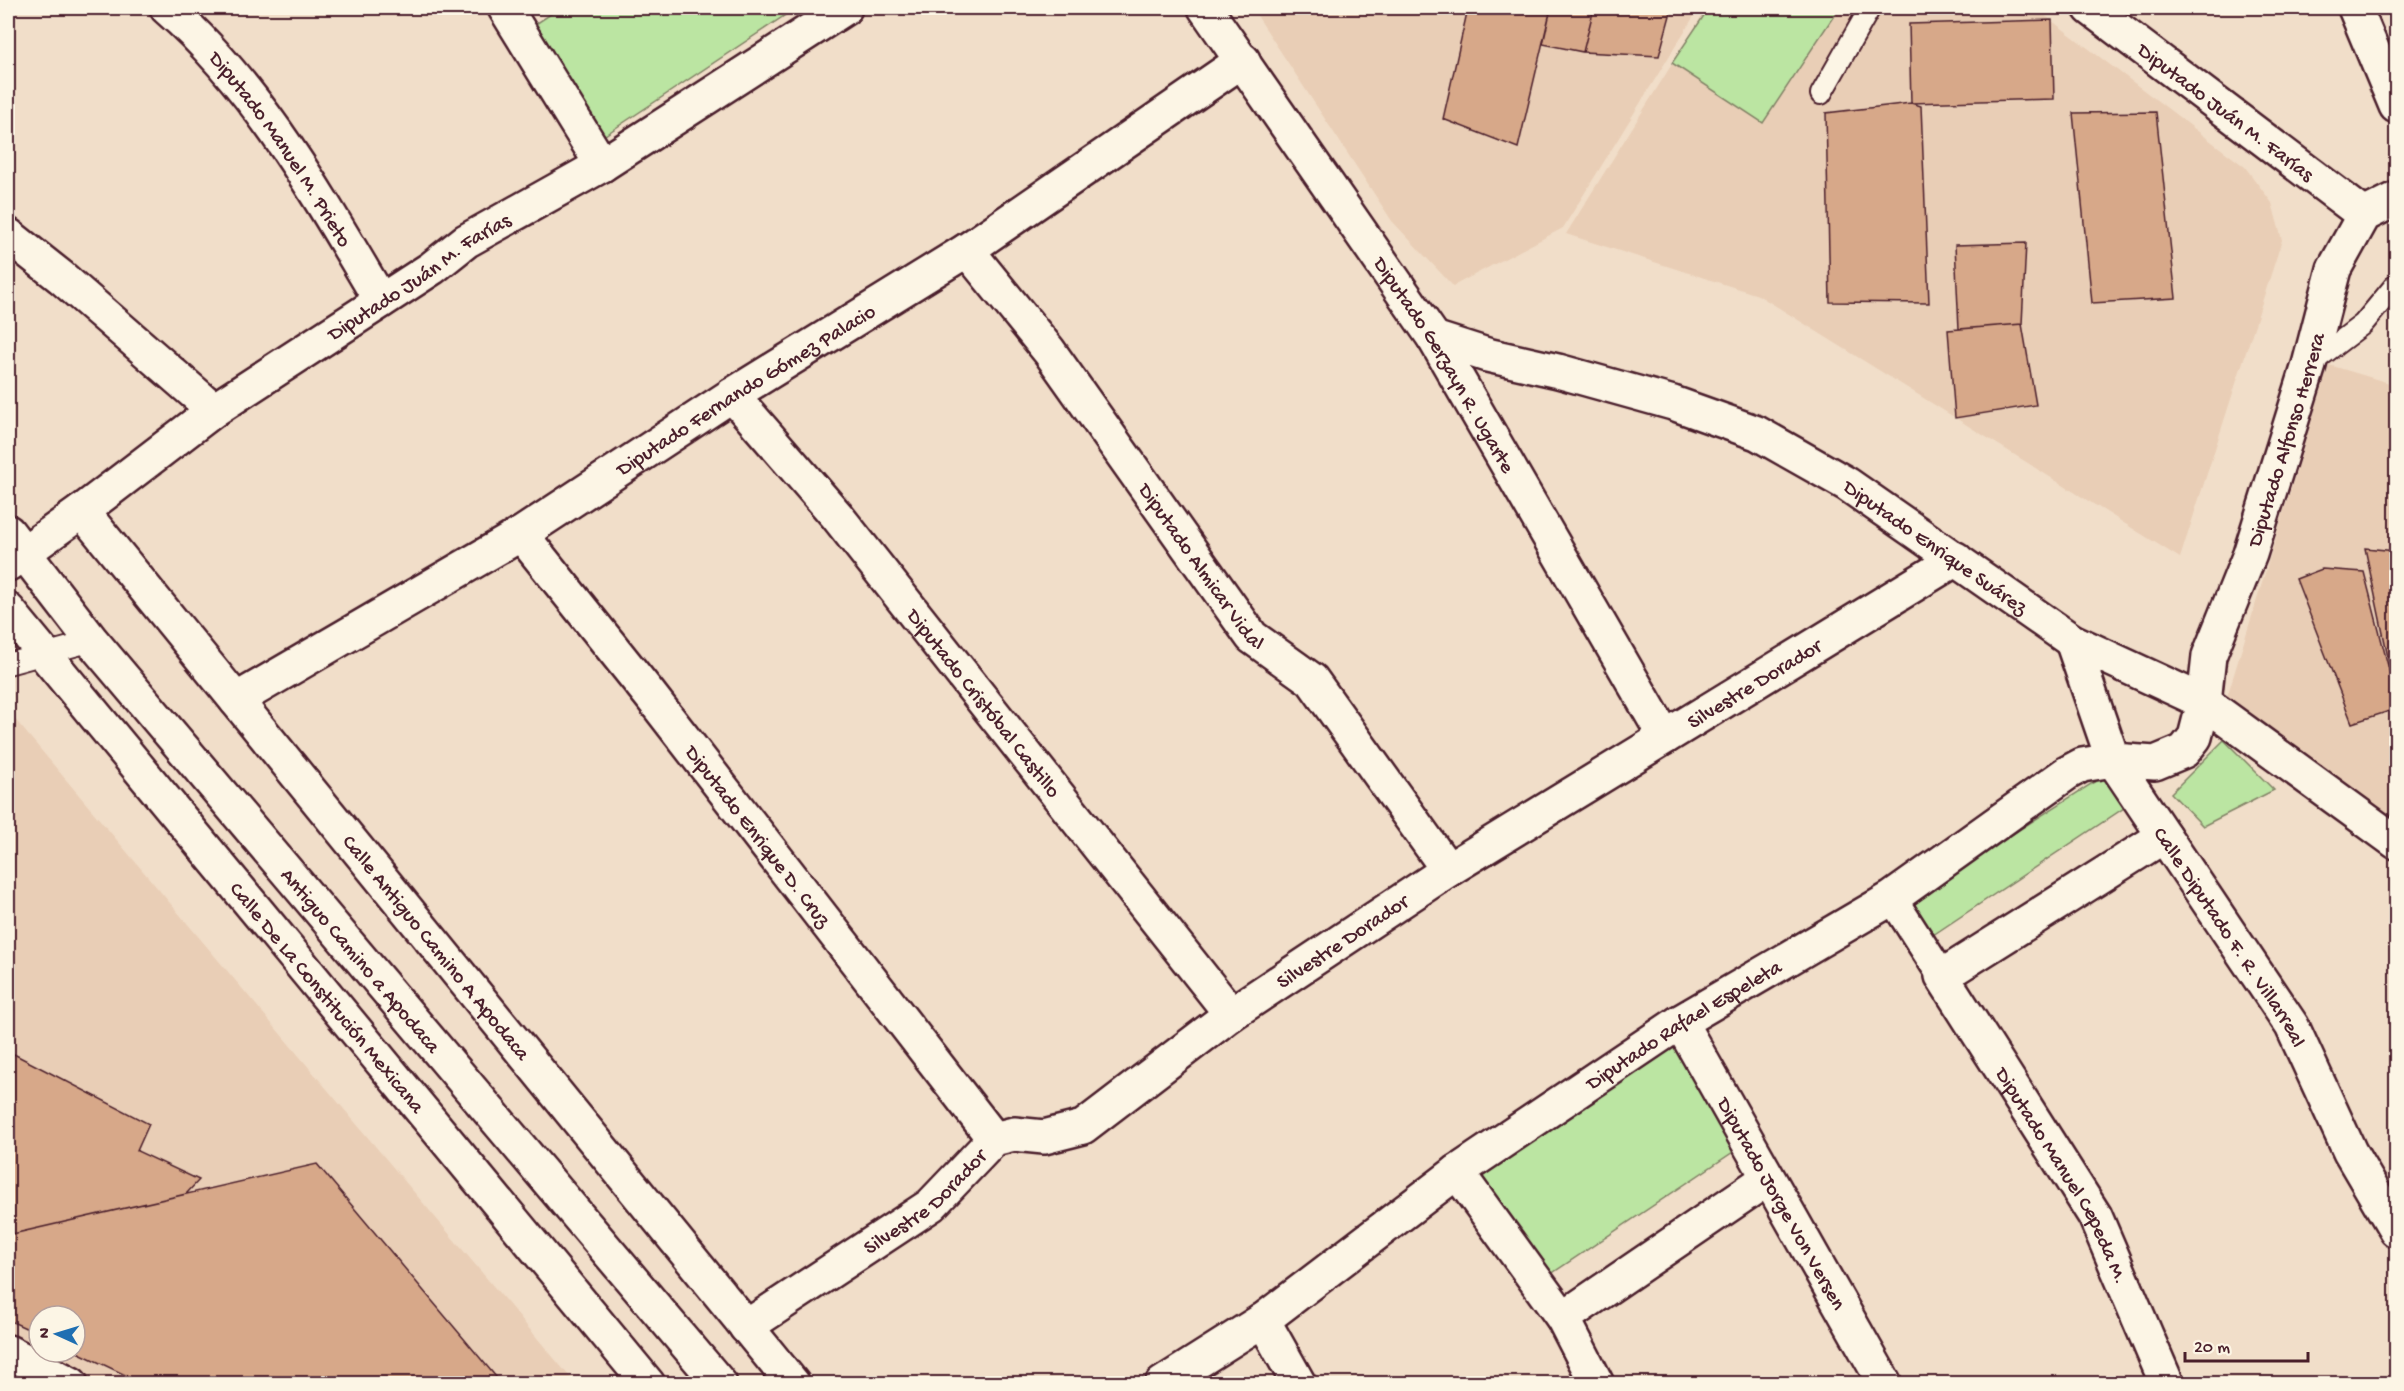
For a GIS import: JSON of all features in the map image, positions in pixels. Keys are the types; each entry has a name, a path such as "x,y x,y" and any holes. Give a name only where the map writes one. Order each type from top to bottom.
{"street":[{"name":"Diputado Manuel M. Prieto","path":"167,8 200,36 244,88 330,214 381,302"},
{"path":"506,8 602,165"},
{"name":"Diputado Gerzayn R. Ugarte","path":"1205,8 1434,338 1665,737"},
{"name":"Diputado Juán M. Farías","path":"2090,8 2364,215"},
{"path":"2355,8 2396,100"},
{"name":"Diputado Juán M. Farías","path":"13,549 82,511 214,410 432,268 466,241 602,165 834,11"},
{"name":"Diputado Fernando Gómez Palacio","path":"236,700 521,534 732,395 967,250 1243,60"},
{"path":"2364,215 2397,200"},
{"name":"Diputado Alfonso Herrera","path":"2204,702 2209,656 2250,555 2309,365 2334,269 2364,215"},
{"path":"8,235 61,277 214,410"},
{"name":"Diputado Almicar Vidal","path":"967,250 1048,351 1252,637 1312,680 1448,870"},
{"name":"Diputado Enrique Suárez","path":"1434,338 1487,355 1558,371 1673,403 1757,433 1847,484 2072,641 2204,702 2397,842"},
{"name":"Diputado Cristóbal Castillo","path":"732,395 837,516 1231,1014"},
{"name":"Calle Antiguo Camino A Apodaca","path":"82,511 793,1383"},
{"name":"Diputado Enrique D. Cruz","path":"521,534 656,702 994,1139"},
{"name":"Antiguo Camino a Apodaca","path":"13,549 720,1383"},
{"name":"Silvestre Dorador","path":"746,1327 931,1205 994,1139 1014,1134 1044,1137 1083,1127 1231,1014 1448,870 1956,559"},
{"name":"Calle De La Constitución Mexicana","path":"8,610 648,1383"},
{"name":"Calle Diputado F. R. Villarreal","path":"2072,641 2113,760 2292,1026 2350,1152 2397,1230"},
{"name":"Diputado Rafael Espeleta","path":"1162,1383 1263,1320 1457,1172 1680,1022 1892,898 2067,773 2082,765 2113,760 2155,763 2184,751 2195,737 2204,702"},
{"path":"1892,898 1942,976 2164,836"},
{"name":"Diputado Manuel Cepeda M.","path":"1942,976 2095,1216 2167,1383"},
{"name":"Diputado Jorge Von Versen","path":"1680,1022 1767,1179 1885,1383"},
{"path":"1457,1172 1563,1318 1598,1383"},
{"path":"1563,1318 1767,1179"},
{"path":"1263,1320 1299,1383"},
{"path":"8,1352 71,1383"}],"lane":[{"path":"1821,94 1870,8"},
{"path":"2309,365 2362,324 2397,284"},
{"path":"8,664 92,641"}],"shaded area":[{"path":"1252,8 1699,8 1563,228 1453,286 1392,221"},
{"path":"1707,8 2035,8 2245,167 2272,203 2282,240 2180,558 1758,295 1566,234"},
{"path":"2329,365 2396,385 2396,823 2227,697"},
{"path":"8,711 575,1383 43,1384 8,1369"}],"green space":[{"path":"560,8 791,8 793,10 599,139 525,31"},
{"path":"1709,8 1839,8 1763,123 1672,63"},
{"path":"2224,740 2274,790 2203,826 2171,793"},
{"path":"2105,775 2127,806 1930,937 1908,901"},
{"path":"1670,1040 1736,1150 1542,1280 1471,1167"}],"building":[{"path":"1468,8 1551,8 1518,148 1443,119"},
{"path":"1551,8 1594,8 1583,52 1543,44"},
{"path":"1594,8 1672,8 1659,56 1583,52"},
{"path":"2052,20 2054,99 1911,103 1909,24"},
{"path":"1911,103 1921,106 1929,303 1830,302 1826,113"},
{"path":"2156,112 2176,298 2092,303 2073,113"},
{"path":"2026,243 2022,324 1959,329 1955,245"},
{"path":"2022,324 2036,405 1955,418 1948,330"},
{"path":"2365,548 2396,551 2396,695"},
{"path":"2322,569 2364,572 2396,697 2396,709 2352,723 2296,579"},
{"path":"8,1051 149,1124 137,1151 199,1180 186,1194 8,1235"},
{"path":"317,1164 502,1384 144,1384 87,1357 87,1304 27,1304 27,1329 8,1320 8,1235"}]}
